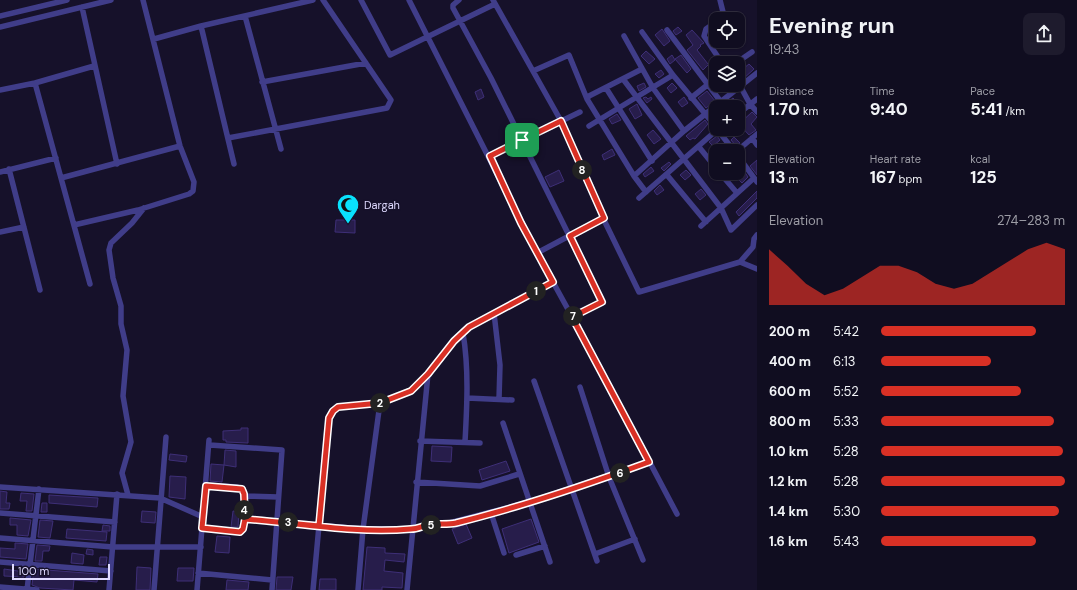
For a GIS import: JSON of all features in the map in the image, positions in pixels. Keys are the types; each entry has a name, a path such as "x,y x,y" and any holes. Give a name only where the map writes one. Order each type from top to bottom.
{"street":[{"path":"0,16 43,3 66,0"},
{"path":"0,27 111,0"},
{"path":"74,225 144,208 193,191 194,182 180,146 143,0"},
{"path":"154,39 201,26 313,0"},
{"path":"228,138 387,108 391,100 322,0"},
{"path":"361,0 390,55 461,22 494,2 561,121 639,292 740,262 753,247 754,239 757,235"},
{"path":"410,0 490,156 537,253 677,514"},
{"path":"459,0 453,7 522,140 602,302 572,317"},
{"path":"720,0 723,12"},
{"path":"82,7 117,164"},
{"path":"245,16 280,149"},
{"path":"201,26 234,164"},
{"path":"709,27 706,29 704,36 709,44"},
{"path":"667,30 719,100"},
{"path":"642,32 673,75 709,119"},
{"path":"624,36 653,88 684,131"},
{"path":"745,57 752,52"},
{"path":"533,71 569,55 587,99 598,120 646,192"},
{"path":"262,82 366,63"},
{"path":"0,90 35,83 94,66"},
{"path":"587,99 589,96 642,70"},
{"path":"745,80 757,73"},
{"path":"589,126 673,75"},
{"path":"624,79 636,98 721,208 731,230 757,205"},
{"path":"35,83 90,284"},
{"path":"691,98 708,85"},
{"path":"606,88 652,161"},
{"path":"723,100 731,92"},
{"path":"744,92 750,104 757,112"},
{"path":"745,108 757,99"},
{"path":"634,176 684,131 709,111"},
{"path":"490,156 580,112"},
{"path":"745,144 757,134"},
{"path":"639,198 710,136"},
{"path":"722,136 729,144"},
{"path":"752,138 757,145"},
{"path":"61,178 180,146"},
{"path":"699,147 709,159"},
{"path":"0,172 56,158"},
{"path":"701,226 737,193 755,180 745,166"},
{"path":"9,169 40,290"},
{"path":"667,175 706,222"},
{"path":"726,180 737,193"},
{"path":"128,495 122,473 131,442 123,396 127,350 121,324 120,306 112,278 108,250 111,243 132,223 144,208"},
{"path":"537,253 604,218"},
{"path":"0,232 24,227"},
{"path":"740,262 757,269"},
{"path":"313,590 329,418 333,411 338,407 380,403 411,391 428,374 441,356 463,333 494,313 553,282"},
{"path":"494,313 499,359 499,400"},
{"path":"463,333 466,352 467,398 465,442"},
{"path":"407,590 411,529 428,374"},
{"path":"534,381 597,561"},
{"path":"580,387 609,477 643,560"},
{"path":"467,398 512,400"},
{"path":"358,590 363,529 380,403"},
{"path":"503,423 550,562"},
{"path":"154,590 160,498 166,437"},
{"path":"420,441 480,443"},
{"path":"197,590 210,442 282,450 272,590"},
{"path":"245,519 363,529 411,529 427,525 456,523 609,477 649,462"},
{"path":"416,482 480,486 520,474"},
{"path":"202,528 240,532 243,529 245,519 244,496 242,489 237,487 206,486"},
{"path":"0,487 160,498 203,517"},
{"path":"27,590 39,489"},
{"path":"109,590 117,494"},
{"path":"244,496 278,497"},
{"path":"0,513 115,522"},
{"path":"491,513 504,553"},
{"path":"0,538 113,547 201,547"},
{"path":"595,554 635,539"},
{"path":"516,555 545,546"},
{"path":"0,562 111,571"},
{"path":"198,574 272,580"},
{"path":"0,587 37,590"}],"building":[{"path":"678,27 682,31 676,35 673,31"},
{"path":"662,29 670,41 664,46 655,35"},
{"path":"692,30 704,43 700,45 701,46 697,50 708,64 709,63 709,66 708,65 703,70 687,50 693,45 686,35"},
{"path":"646,51 655,59 649,64 641,56"},
{"path":"672,55 675,60 670,64 667,59"},
{"path":"681,55 691,69 687,73 675,59"},
{"path":"749,64 754,69 745,77 745,67"},
{"path":"661,70 664,74 659,78 655,74"},
{"path":"644,83 646,87 639,91 637,86"},
{"path":"672,83 677,88 671,93 667,88"},
{"path":"481,89 484,97 478,100 475,92"},
{"path":"707,91 714,100 709,100 709,106 706,108 698,98"},
{"path":"646,97 648,99 651,97 652,99 647,103 643,98"},
{"path":"684,97 688,103 682,107 678,102"},
{"path":"637,104 642,115 635,119 629,109"},
{"path":"752,112 757,117 751,124 756,130 749,135 745,131 745,118"},
{"path":"617,114 621,120 612,124 609,119"},
{"path":"705,120 708,124 695,139 693,138 690,140 686,136"},
{"path":"653,130 661,139 654,144 647,135"},
{"path":"717,136 720,140 715,144 711,144 709,142"},
{"path":"734,137 740,143 734,144 731,140"},
{"path":"612,149 615,155 604,160 602,155"},
{"path":"757,160 757,175 750,166"},
{"path":"669,162 671,164 664,171 661,168"},
{"path":"651,167 654,171 645,177 643,174"},
{"path":"559,170 564,181 550,187 545,177"},
{"path":"686,170 691,175 685,180 680,175"},
{"path":"745,172 748,177 745,180"},
{"path":"660,185 664,190 657,195 654,191"},
{"path":"701,189 706,195 700,200 695,194"},
{"path":"757,191 757,198 739,216 736,212"},
{"path":"336,220 355,220 355,233 335,232"},
{"path":"241,428 248,428 248,443 226,442 226,440 223,440 223,431 241,430"},
{"path":"432,446 452,447 451,462 431,461"},
{"path":"225,450 236,451 236,467 224,465"},
{"path":"170,454 187,456 186,462 169,460"},
{"path":"506,461 510,471 482,480 479,470"},
{"path":"211,464 224,465 222,482 210,481"},
{"path":"170,476 186,477 185,499 169,497"},
{"path":"0,491 7,492 6,503 10,503 9,509 0,509"},
{"path":"21,493 34,494 32,511 26,511 27,501 20,501"},
{"path":"49,495 98,498 97,507 49,503"},
{"path":"42,503 47,503 47,512 41,512"},
{"path":"142,511 156,512 155,523 141,522"},
{"path":"233,511 239,512 238,527 231,527"},
{"path":"10,518 31,520 28,536 17,535 17,525 10,525"},
{"path":"531,519 539,542 509,553 502,529"},
{"path":"40,520 53,521 50,538 38,537"},
{"path":"466,524 472,538 458,544 452,529"},
{"path":"103,525 110,526 110,531 102,531"},
{"path":"67,529 107,532 106,541 66,538"},
{"path":"217,536 230,537 229,553 215,552"},
{"path":"15,543 28,544 26,559 0,557 0,548 15,549"},
{"path":"37,545 50,546 49,551 43,551 42,561 35,561"},
{"path":"367,547 385,548 385,553 405,554 404,562 385,560 384,571 403,573 402,588 382,587 382,590 363,590"},
{"path":"87,549 93,550 93,555 86,554"},
{"path":"72,553 84,555 83,564 71,563"},
{"path":"100,557 107,557 106,565 99,565"},
{"path":"137,567 151,568 150,590 136,590"},
{"path":"178,568 194,568 193,581 177,581"},
{"path":"4,569 25,572 24,577 4,576"},
{"path":"34,569 98,574 97,582 74,580 73,590 40,588 32,585"},
{"path":"277,577 293,577 291,590 276,590"},
{"path":"320,579 336,579 336,590 319,590"},
{"path":"227,580 249,582 248,590 226,590"}],"place":[{"name":"Dargah","path":"348,224"}],"route":[{"path":"522,140 490,156 521,223 553,282 469,327 454,341 428,374 411,391 399,397 380,403 338,407 333,411 329,418 319,526 245,519 243,529 240,532 202,528 206,486 237,487 242,489 244,494 245,519 278,521 319,526 363,529 411,529 427,525 456,523 609,477 649,462 572,317 602,302 570,236 604,218 561,121 522,140"}]}
